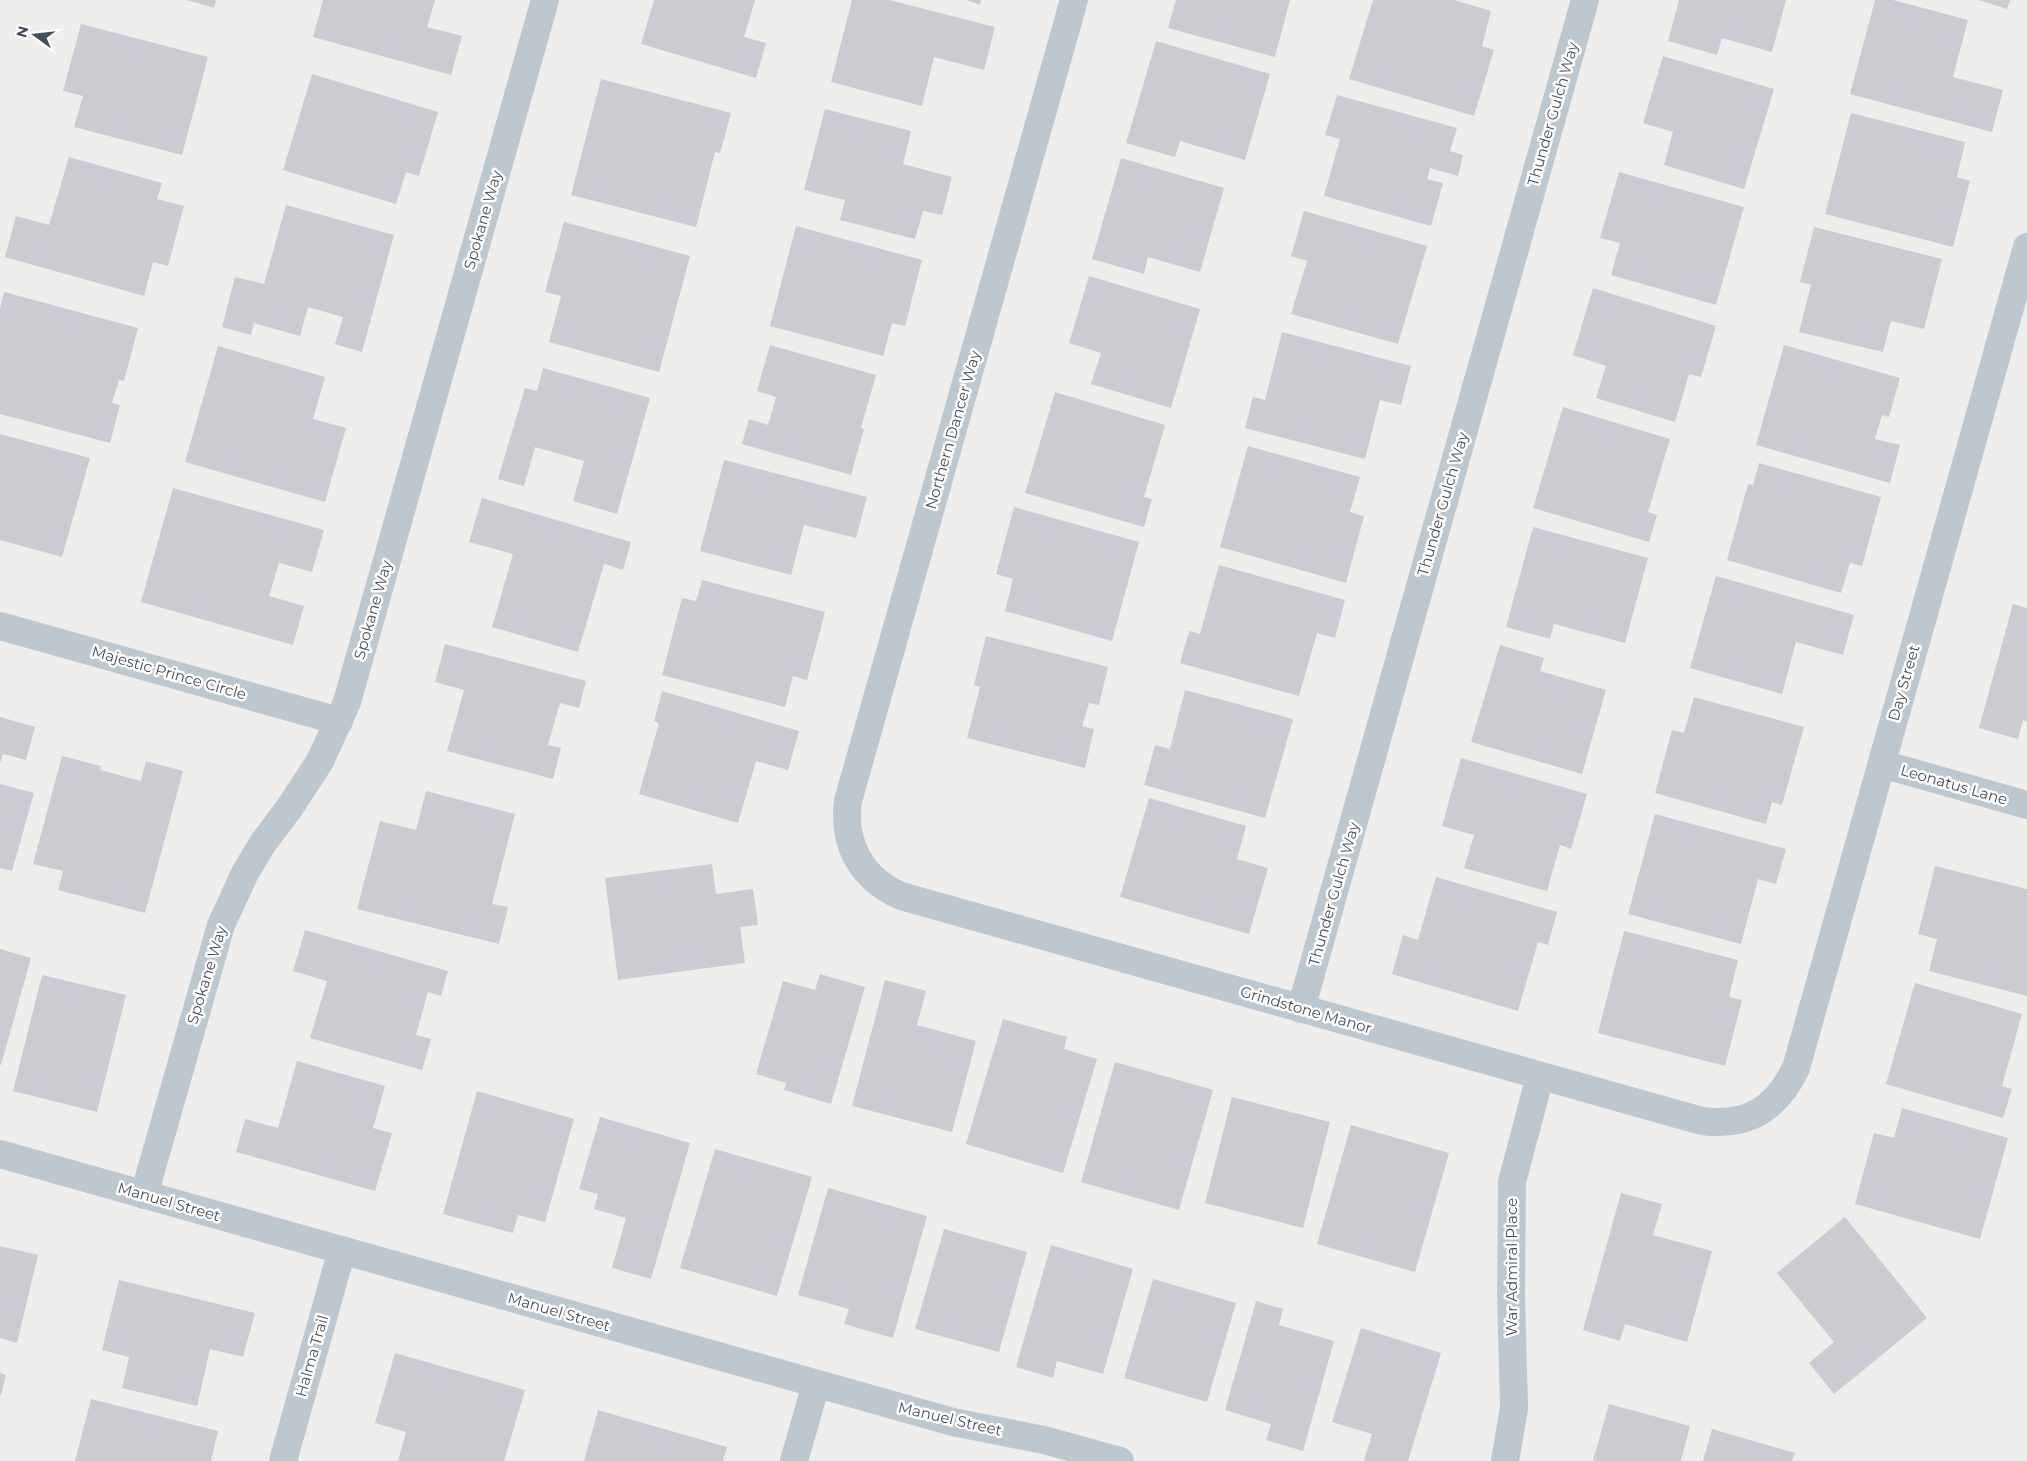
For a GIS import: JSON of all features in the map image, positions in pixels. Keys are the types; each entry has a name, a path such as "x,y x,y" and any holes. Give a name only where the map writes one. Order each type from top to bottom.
{"street":[{"name":"Spokane Way","path":"144,1195 221,925 245,873 263,843 308,780 339,721 353,683 545,0"},
{"name":"Northern Dancer Way","path":"858,861 847,832 848,801 1074,0"},
{"name":"Thunder Gulch Way","path":"1302,1009 1585,0"},
{"name":"Day Street","path":"1764,1109 1777,1099 1787,1087 1796,1068 2027,247"},
{"name":"Majestic Prince Circle","path":"0,626 339,721"},
{"name":"Leonatus Lane","path":"1882,764 2027,805"},
{"name":"Grindstone Manor","path":"858,861 878,884 901,896 1702,1121 1717,1123 1737,1121 1764,1109"},
{"name":"War Admiral Place","path":"1505,1461 1514,1408 1511,1294 1512,1182 1540,1076"},
{"name":"Manuel Street","path":"0,1154 952,1422 1044,1440 1120,1461"},
{"name":"Halma Trail","path":"283,1461 342,1250"},
{"path":"794,1461 816,1384"}],"building":[{"path":"187,0 216,0 214,8"},
{"path":"323,0 435,0 427,27 462,36 451,75 313,37"},
{"path":"654,0 755,0 744,37 766,43 756,78 641,44"},
{"path":"852,0 889,0 995,27 984,70 934,57 922,106 831,82"},
{"path":"966,0 981,0 980,5"},
{"path":"1176,0 1290,0 1275,57 1168,28"},
{"path":"1373,0 1454,0 1491,11 1482,46 1494,50 1474,116 1349,79"},
{"path":"1679,0 1786,0 1772,52 1722,38 1717,55 1668,41"},
{"path":"1875,0 1893,0 1968,20 1953,77 2003,90 1992,132 1850,94"},
{"path":"1979,0 2010,0 2007,9"},
{"path":"81,24 208,57 182,155 74,127 83,96 63,91"},
{"path":"1156,41 1270,74 1245,160 1180,141 1175,157 1126,143"},
{"path":"1663,56 1774,89 1744,189 1664,165 1673,132 1643,123"},
{"path":"312,74 438,112 419,176 406,172 396,204 283,170"},
{"path":"601,79 731,113 720,153 715,152 696,227 571,195"},
{"path":"1337,95 1457,128 1450,151 1463,155 1458,176 1430,168 1427,179 1443,183 1431,226 1324,196 1340,139 1325,135"},
{"path":"825,109 911,131 903,164 952,177 942,215 923,211 915,239 840,220 845,200 804,190"},
{"path":"1851,113 1965,142 1957,177 1970,181 1953,247 1825,214"},
{"path":"69,157 162,183 157,199 184,206 168,266 153,262 144,296 5,257 16,216 49,225"},
{"path":"1121,158 1224,188 1200,272 1148,257 1144,274 1092,259"},
{"path":"1619,172 1744,207 1716,305 1611,275 1620,243 1600,238"},
{"path":"286,205 394,235 362,352 335,344 343,317 308,307 300,336 254,323 251,335 222,327 235,277 264,284"},
{"path":"1304,211 1427,246 1398,344 1291,314 1307,261 1291,256"},
{"path":"564,222 690,256 659,372 549,342 561,296 545,292"},
{"path":"796,226 922,260 905,326 892,323 883,356 770,326"},
{"path":"1814,227 1942,259 1924,329 1891,321 1883,352 1799,332 1811,285 1800,282"},
{"path":"1089,276 1200,309 1171,408 1091,384 1101,353 1069,343"},
{"path":"1593,288 1716,326 1701,377 1689,374 1675,422 1596,398 1606,366 1573,355"},
{"path":"4,292 138,328 124,381 119,380 112,403 120,405 110,443 0,414 0,308"},
{"path":"1282,332 1411,366 1401,405 1380,400 1365,459 1245,428 1253,397 1265,400"},
{"path":"770,345 876,375 861,428 864,429 851,475 742,444 749,419 768,425 776,397 757,391"},
{"path":"1784,345 1900,378 1889,417 1882,415 1875,439 1900,445 1890,483 1756,445"},
{"path":"218,346 325,377 313,419 346,428 325,502 185,462"},
{"path":"543,368 650,398 617,514 573,501 584,461 535,447 524,486 498,479 525,388 537,391"},
{"path":"1055,392 1165,425 1144,497 1152,499 1144,527 1025,493"},
{"path":"1563,407 1670,439 1648,512 1657,515 1649,542 1533,508"},
{"path":"0,434 90,458 62,557 0,540"},
{"path":"1248,446 1360,477 1350,512 1364,516 1346,583 1220,547"},
{"path":"724,460 867,497 856,538 804,525 791,575 700,551"},
{"path":"1759,463 1881,497 1862,566 1850,563 1841,593 1727,560 1748,484 1753,485"},
{"path":"173,488 324,530 312,572 279,563 269,596 304,606 293,645 141,602"},
{"path":"482,498 631,542 623,570 604,564 578,652 492,627 513,554 469,542"},
{"path":"1014,507 1139,542 1112,641 1005,611 1013,579 996,574"},
{"path":"1533,527 1648,558 1625,643 1554,624 1550,639 1506,627"},
{"path":"1219,565 1345,600 1335,638 1317,633 1299,696 1180,663 1189,631 1200,634"},
{"path":"1716,576 1854,615 1843,655 1796,642 1782,694 1690,668"},
{"path":"702,580 825,612 807,680 793,676 785,707 662,675 682,598 696,601"},
{"path":"2013,604 2027,608 2027,722 2023,720 2018,739 1979,728"},
{"path":"986,636 1108,667 1099,705 1089,703 1082,726 1094,729 1085,768 967,738 980,687 974,685"},
{"path":"445,644 586,681 579,708 560,703 548,745 561,748 553,779 447,751 464,690 435,682"},
{"path":"1500,645 1544,658 1540,671 1606,690 1582,774 1471,742"},
{"path":"1185,690 1293,719 1265,818 1144,785 1155,745 1170,749"},
{"path":"662,691 799,731 788,770 756,761 738,823 639,794 659,723 654,721"},
{"path":"1694,697 1804,727 1782,805 1772,802 1766,824 1655,793 1672,730 1684,733"},
{"path":"0,717 35,727 26,760 3,754 0,763"},
{"path":"62,756 101,766 100,770 141,781 146,761 183,771 145,913 58,890 63,871 33,864"},
{"path":"1461,758 1587,794 1571,849 1560,845 1547,891 1464,868 1474,835 1442,826"},
{"path":"0,784 34,793 12,871 0,868"},
{"path":"426,791 515,814 492,904 508,907 499,944 357,909 380,821 416,830"},
{"path":"1149,798 1246,826 1237,859 1268,868 1249,934 1120,897"},
{"path":"1655,814 1786,849 1776,884 1758,879 1741,944 1628,914"},
{"path":"712,864 716,894 753,889 758,925 740,927 745,963 618,980 605,878"},
{"path":"1935,866 2027,889 2027,996 1929,971 1937,939 1918,934"},
{"path":"1436,877 1557,912 1548,945 1538,942 1518,1011 1392,974 1403,935 1418,940"},
{"path":"305,930 448,971 441,996 428,992 416,1035 431,1039 422,1070 310,1038 327,981 293,971"},
{"path":"1624,931 1738,960 1729,997 1742,1000 1725,1066 1598,1033"},
{"path":"0,949 31,958 1,1065 0,1065"},
{"path":"820,974 865,987 831,1104 784,1090 786,1083 756,1074 783,981 815,990"},
{"path":"42,975 126,995 97,1112 13,1091"},
{"path":"885,980 926,991 917,1025 976,1041 952,1132 852,1106"},
{"path":"1915,983 2022,1014 2002,1086 2012,1089 2003,1118 1886,1084"},
{"path":"1003,1019 1067,1037 1064,1049 1097,1059 1063,1173 966,1144"},
{"path":"297,1061 385,1086 373,1128 392,1133 375,1191 236,1152 245,1119 278,1128"},
{"path":"1115,1062 1213,1090 1179,1210 1081,1182"},
{"path":"477,1091 574,1119 545,1222 518,1215 513,1233 443,1214"},
{"path":"1232,1097 1330,1122 1303,1228 1205,1203"},
{"path":"1902,1108 2008,1138 1980,1239 1855,1204 1874,1133 1894,1138"},
{"path":"600,1117 690,1143 651,1279 612,1268 626,1218 594,1209 598,1194 579,1189"},
{"path":"1351,1125 1449,1153 1415,1272 1317,1244"},
{"path":"715,1149 812,1177 777,1296 680,1268"},
{"path":"828,1188 927,1216 893,1338 844,1324 849,1309 798,1295"},
{"path":"1621,1193 1662,1204 1653,1235 1712,1251 1687,1342 1625,1324 1620,1341 1583,1330"},
{"path":"1845,1217 1927,1318 1834,1394 1809,1363 1834,1342 1777,1273"},
{"path":"944,1229 1027,1252 999,1352 915,1329"},
{"path":"1051,1245 1133,1269 1103,1374 1057,1361 1053,1378 1016,1367"},
{"path":"0,1246 38,1255 17,1343 0,1338"},
{"path":"1153,1279 1236,1303 1207,1402 1124,1378"},
{"path":"119,1280 255,1313 243,1357 210,1349 197,1406 122,1388 129,1357 102,1350"},
{"path":"1256,1301 1283,1309 1279,1325 1334,1341 1303,1451 1266,1440 1271,1424 1225,1410"},
{"path":"1361,1328 1441,1353 1408,1461 1364,1461 1372,1434 1332,1422"},
{"path":"395,1353 525,1390 504,1461 398,1461 406,1432 375,1423"},
{"path":"0,1373 6,1375 1,1395 0,1395"},
{"path":"91,1399 218,1431 211,1461 75,1461"},
{"path":"1609,1404 1690,1426 1681,1461 1593,1461"},
{"path":"598,1410 727,1447 723,1461 584,1461"},
{"path":"1712,1429 1795,1453 1792,1461 1703,1461"}]}
